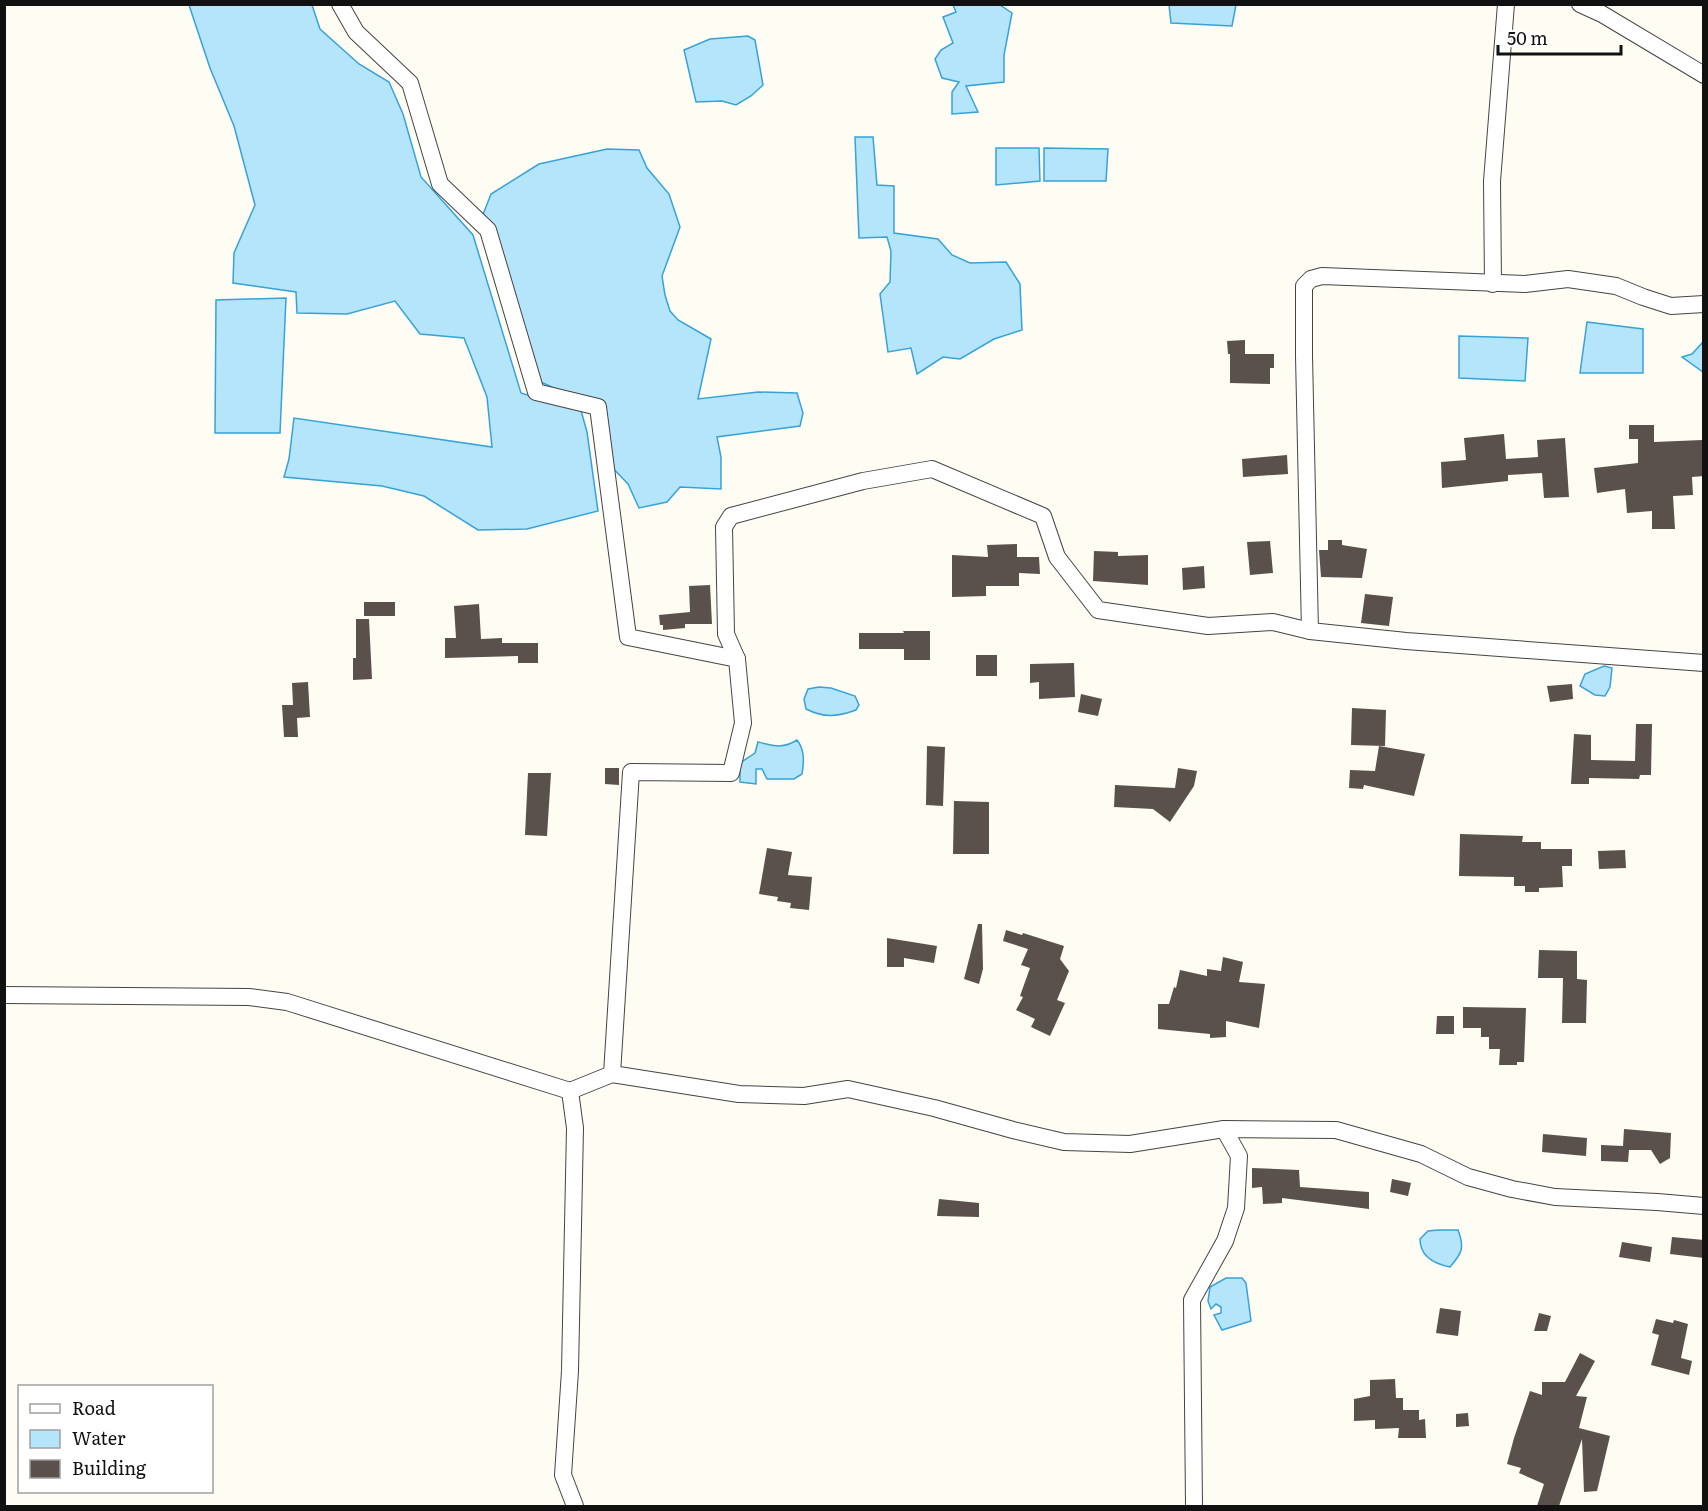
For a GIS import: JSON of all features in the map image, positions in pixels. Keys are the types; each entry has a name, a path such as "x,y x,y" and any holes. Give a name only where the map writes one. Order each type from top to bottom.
{"street":[{"path":"340,4 356,32 410,83 440,184 488,230 536,392 598,407 628,637 737,659"},
{"path":"1493,284 1492,181 1506,4"},
{"path":"1580,4 1602,14 1704,75"},
{"path":"1310,631 1304,286 1311,279 1322,276 1493,284 1525,284 1568,279 1616,286 1671,306 1704,304"},
{"path":"612,1074 631,772 731,772 743,723 737,659 726,634 724,526 731,516 863,481 932,469 1044,516 1058,557 1098,610 1208,626 1273,622 1310,631 1406,641 1691,664 1704,663"},
{"path":"4,995 249,997 287,1002 570,1091 612,1074 739,1094 804,1096 848,1089 934,1108 1064,1142 1130,1144 1224,1128 1336,1130 1421,1154 1468,1177 1512,1189 1555,1197 1704,1206"},
{"path":"570,1091 575,1140 570,1371 563,1475 575,1506"},
{"path":"1194,1506 1192,1300 1225,1241 1236,1208 1239,1156 1224,1128"}],"water":[{"path":"189,5 312,5 320,29 359,64 389,82 403,114 421,177 473,235 521,393 553,403 580,407 587,432 598,511 527,529 478,530 424,496 382,486 284,477 289,459 294,418 492,447 487,397 464,338 420,334 395,301 347,314 297,313 296,292 233,283 234,253 255,205 234,126 210,68"},
{"path":"953,5 1000,5 1012,13 1004,55 1004,82 966,86 978,112 952,114 952,92 959,82 942,78 935,59 941,50 953,43 943,17 956,12"},
{"path":"1169,5 1236,5 1232,26 1171,23"},
{"path":"748,36 755,40 763,85 736,105 722,101 696,102 684,50 710,39"},
{"path":"855,137 873,137 877,185 894,186 894,233 938,239 952,255 970,263 1006,262 1020,284 1022,330 994,339 960,359 943,357 917,374 911,348 888,352 880,294 890,282 891,251 887,237 859,238"},
{"path":"996,148 1039,148 1040,181 996,185"},
{"path":"1044,148 1108,149 1106,181 1044,181"},
{"path":"607,149 639,150 647,168 669,194 680,227 662,276 665,295 670,311 678,320 711,339 698,399 758,392 797,393 803,413 800,426 717,437 721,457 721,489 680,487 667,502 639,508 628,484 606,461 596,401 554,388 532,378 482,217 491,194 539,164"},
{"path":"286,298 280,433 215,433 216,300"},
{"path":"1587,322 1643,329 1643,373 1580,373"},
{"path":"1459,336 1528,338 1525,381 1459,378"},
{"path":"1703,342 1703,372 1682,357 1692,354"},
{"path":"1604,666 1612,668 1610,687 1605,696 1595,695 1580,686 1585,674"},
{"path":"831,688 855,696 859,705 856,710 837,715 819,714 806,709 804,699 808,689"},
{"path":"797,740 803,752 802,774 794,779 767,779 762,769 756,769 756,784 740,782 740,763 755,753 758,742 778,746"},
{"path":"1458,1230 1460,1236 1461,1250 1450,1267 1429,1259 1421,1245 1420,1239 1428,1231"},
{"path":"1226,1278 1242,1278 1246,1283 1251,1321 1222,1330 1214,1315 1221,1313 1221,1307 1216,1304 1211,1309 1208,1301 1210,1287"}],"building":[{"path":"1245,340 1245,354 1274,354 1274,368 1270,368 1270,384 1230,383 1230,354 1228,354 1227,341"},
{"path":"1629,425 1654,425 1654,442 1702,440 1704,476 1692,477 1693,495 1673,496 1675,529 1652,529 1652,511 1627,513 1625,489 1597,493 1594,468 1638,463 1638,439 1629,439"},
{"path":"1504,434 1506,459 1538,457 1537,440 1565,438 1569,497 1544,498 1542,473 1508,475 1508,481 1442,488 1441,462 1466,460 1464,438"},
{"path":"1287,455 1288,474 1243,477 1242,459"},
{"path":"1328,540 1342,540 1342,545 1367,549 1362,578 1321,577 1319,550 1328,550"},
{"path":"1270,541 1273,573 1250,575 1247,542"},
{"path":"1017,544 1017,557 1039,557 1040,574 1019,573 1019,586 986,586 986,596 952,597 952,555 988,557 987,545"},
{"path":"1094,551 1118,552 1118,556 1148,555 1148,585 1093,581"},
{"path":"1204,566 1205,588 1183,590 1182,568"},
{"path":"710,585 712,624 685,624 685,628 663,630 659,615 690,612 689,586"},
{"path":"1365,594 1393,597 1389,626 1361,623"},
{"path":"364,602 395,602 395,616 364,616"},
{"path":"479,604 481,639 502,638 502,643 538,643 538,663 518,663 518,656 445,658 445,638 456,638 454,606"},
{"path":"356,619 369,619 372,679 353,680 353,658 356,658"},
{"path":"903,631 930,631 930,660 904,660 904,649 859,649 859,633 904,633"},
{"path":"976,655 997,655 997,676 976,676"},
{"path":"1074,663 1075,697 1039,699 1039,682 1030,683 1030,664"},
{"path":"308,682 310,717 297,718 298,737 284,737 282,705 293,705 292,683"},
{"path":"1572,684 1573,699 1550,702 1547,686"},
{"path":"1081,694 1102,699 1098,716 1078,712"},
{"path":"1352,708 1386,710 1385,746 1351,745"},
{"path":"1636,724 1652,724 1651,775 1640,775 1639,779 1589,778 1589,784 1571,784 1574,734 1591,735 1591,760 1635,761"},
{"path":"927,746 945,747 943,806 926,805"},
{"path":"1379,746 1425,754 1414,796 1364,785 1363,789 1349,788 1350,770 1375,771"},
{"path":"605,768 619,768 619,785 605,784"},
{"path":"1178,768 1197,771 1194,786 1170,822 1153,809 1114,807 1115,785 1175,788"},
{"path":"528,773 551,773 547,836 525,835"},
{"path":"954,801 989,802 989,854 953,854"},
{"path":"1460,834 1523,836 1522,842 1541,842 1541,849 1572,849 1572,866 1562,866 1563,887 1539,888 1539,892 1525,892 1525,886 1514,886 1514,877 1459,876"},
{"path":"767,848 792,852 788,875 812,877 809,910 790,908 791,903 777,901 778,897 759,894"},
{"path":"1625,850 1626,868 1599,869 1598,851"},
{"path":"978,924 982,924 983,969 979,984 964,979"},
{"path":"1006,930 1064,946 1060,959 1069,971 1057,1000 1065,1003 1050,1036 1031,1027 1035,1019 1016,1010 1023,997 1020,996 1030,968 1021,965 1028,949 1003,941"},
{"path":"887,938 937,946 934,963 904,958 904,967 887,967"},
{"path":"1539,950 1577,951 1577,979 1587,980 1586,1023 1562,1023 1563,978 1538,978"},
{"path":"1223,957 1243,962 1239,982 1265,984 1259,1028 1226,1021 1226,1037 1210,1038 1210,1034 1158,1029 1158,1004 1169,1004 1180,970 1207,976 1207,969 1221,971"},
{"path":"1463,1007 1526,1008 1524,1062 1517,1062 1517,1065 1499,1065 1500,1049 1489,1049 1489,1037 1481,1037 1481,1028 1463,1028"},
{"path":"1437,1016 1454,1016 1454,1034 1436,1034"},
{"path":"1624,1129 1671,1133 1670,1158 1660,1164 1651,1150 1629,1150 1628,1162 1601,1161 1601,1145 1623,1146"},
{"path":"1543,1134 1587,1138 1586,1156 1542,1152"},
{"path":"1252,1168 1299,1170 1300,1187 1369,1192 1369,1209 1282,1198 1282,1203 1263,1204 1262,1187 1252,1188"},
{"path":"1392,1179 1411,1183 1408,1196 1390,1192"},
{"path":"939,1199 979,1203 979,1217 937,1216"},
{"path":"1672,1237 1704,1240 1704,1258 1670,1254"},
{"path":"1622,1242 1652,1247 1650,1262 1619,1257"},
{"path":"1440,1308 1461,1311 1458,1336 1436,1333"},
{"path":"1539,1313 1551,1316 1547,1331 1534,1331"},
{"path":"1656,1319 1688,1324 1681,1358 1692,1361 1689,1375 1651,1365 1659,1335 1652,1333"},
{"path":"1580,1353 1595,1361 1576,1396 1587,1397 1579,1428 1610,1436 1597,1491 1584,1492 1582,1439 1559,1506 1537,1506 1544,1484 1519,1473 1521,1468 1507,1464 1514,1438 1530,1391 1542,1395 1542,1382 1565,1382"},
{"path":"1395,1379 1396,1398 1403,1398 1403,1410 1419,1410 1419,1420 1425,1419 1426,1438 1398,1438 1399,1428 1375,1429 1375,1420 1354,1421 1354,1399 1370,1396 1370,1380"},
{"path":"1468,1413 1469,1426 1456,1427 1456,1414"}]}
